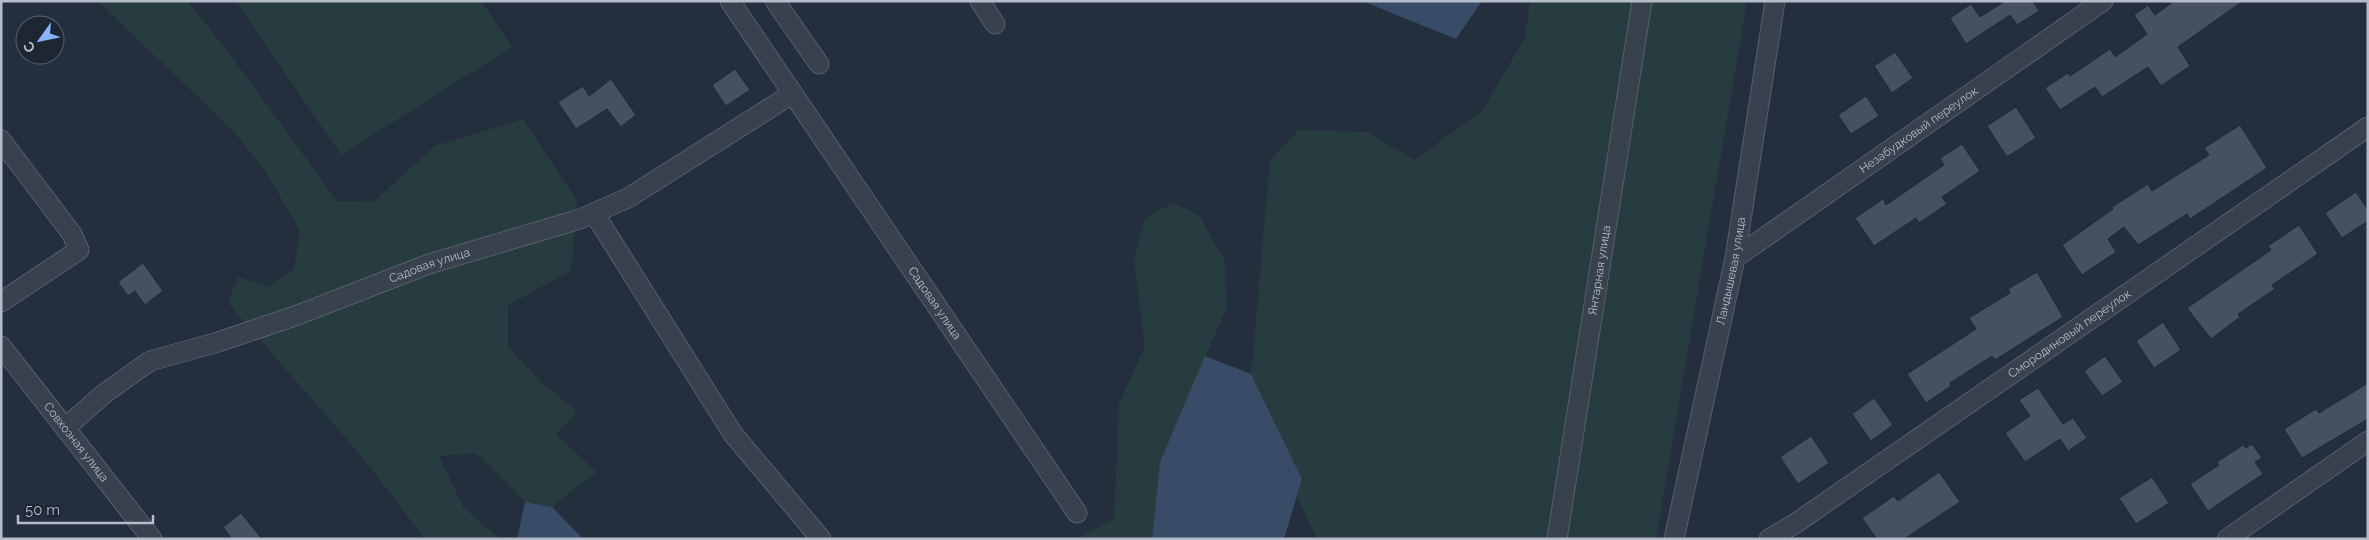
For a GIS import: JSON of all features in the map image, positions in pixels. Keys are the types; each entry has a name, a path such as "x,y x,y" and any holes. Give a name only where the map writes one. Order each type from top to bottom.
{"street":[{"name":"Садовая улица","path":"730,1 1077,513"},
{"path":"775,1 819,64"},
{"path":"980,1 995,24"},
{"name":"Янтарная улица","path":"1556,539 1642,1"},
{"name":"Ландышевая улица","path":"1674,539 1735,258 1776,1"},
{"name":"Незабудковый переулок","path":"1735,258 2103,1"},
{"name":"Садовая улица","path":"65,428 105,393 150,361 227,339 295,316 429,264 580,219 628,198 792,94"},
{"name":"Смородиновый переулок","path":"1769,539 1796,523 2368,126"},
{"path":"1,140 72,234 79,250 1,302"},
{"path":"594,213 733,434 821,539"},
{"name":"Совхозная улица","path":"1,346 152,539"},
{"path":"2227,539 2368,441"}],"green space":[{"path":"97,1 187,1 229,53 337,201 373,202 435,146 523,119 577,201 571,271 508,305 508,347 543,384 578,412 556,434 596,472 552,507 525,502 476,453 439,456 463,507 500,539 425,539 363,458 228,303 238,277 268,287 294,269 300,231 265,170 228,125"},
{"path":"236,1 481,1 512,47 341,155"},
{"path":"1530,1 1747,1 1656,539 1317,539 1297,496 1302,479 1251,374 1270,160 1299,130 1368,132 1414,160 1481,112 1525,38"},
{"path":"1173,203 1199,215 1225,261 1227,307 1160,462 1152,539 1076,539 1114,520 1119,404 1145,346 1134,261 1145,218"}],"water":[{"path":"1362,1 1482,1 1456,39"},
{"path":"1205,356 1251,374 1302,479 1284,539 1152,539 1160,462"},
{"path":"525,502 552,507 583,539 517,539"}],"building":[{"path":"2002,1 2033,1 2039,11 2017,25 2010,15 1966,44 1950,18 1971,4 1980,17 2002,3"},
{"path":"2174,1 2243,1 2178,47 2190,66 2161,86 2148,67 2102,97 2095,87 2060,110 2045,88 2068,73 2070,76 2110,49 2115,57 2147,34 2134,15 2148,5 2155,15"},
{"path":"1895,52 1913,78 1892,93 1874,66"},
{"path":"735,69 750,90 726,106 712,85"},
{"path":"611,79 636,115 621,127 607,109 576,129 558,102 583,86 589,96"},
{"path":"1866,96 1879,116 1851,134 1838,115"},
{"path":"2016,107 2036,138 2007,157 1987,126"},
{"path":"2240,125 2267,168 2190,219 2187,214 2138,245 2124,227 2108,239 2116,252 2082,275 2062,245 2113,209 2112,207 2148,184 2152,191 2209,155 2204,148"},
{"path":"1962,144 1980,171 1942,197 1947,204 1919,223 1916,218 1874,246 1855,218 1883,199 1886,205 1944,165 1940,158"},
{"path":"2356,192 2368,210 2368,221 2342,238 2325,213"},
{"path":"2299,225 2318,254 2272,285 2275,289 2238,314 2240,317 2211,339 2187,308 2271,250 2268,246"},
{"path":"143,263 163,291 145,305 135,291 128,296 118,282"},
{"path":"2037,272 2063,317 1995,360 1992,356 1950,383 1951,386 1926,403 1907,374 1976,329 1969,318 2010,293 2008,289"},
{"path":"2163,322 2181,350 2154,368 2136,341"},
{"path":"2105,356 2123,382 2102,396 2084,371"},
{"path":"2368,383 2368,419 2302,458 2284,429 2316,409 2319,413"},
{"path":"2038,388 2063,424 2073,418 2087,438 2068,451 2060,439 2025,462 2005,433 2030,416 2019,400"},
{"path":"1874,398 1893,425 1871,441 1852,414"},
{"path":"1811,436 1829,463 1798,484 1780,457"},
{"path":"2252,444 2262,458 2255,462 2263,474 2208,511 2190,484 2219,465 2217,462 2243,445 2246,448"},
{"path":"1939,472 1960,502 1904,539 1877,539 1862,518 1894,496 1898,501"},
{"path":"2152,477 2169,503 2136,524 2119,498"},
{"path":"241,513 262,539 232,539 223,527"}]}
